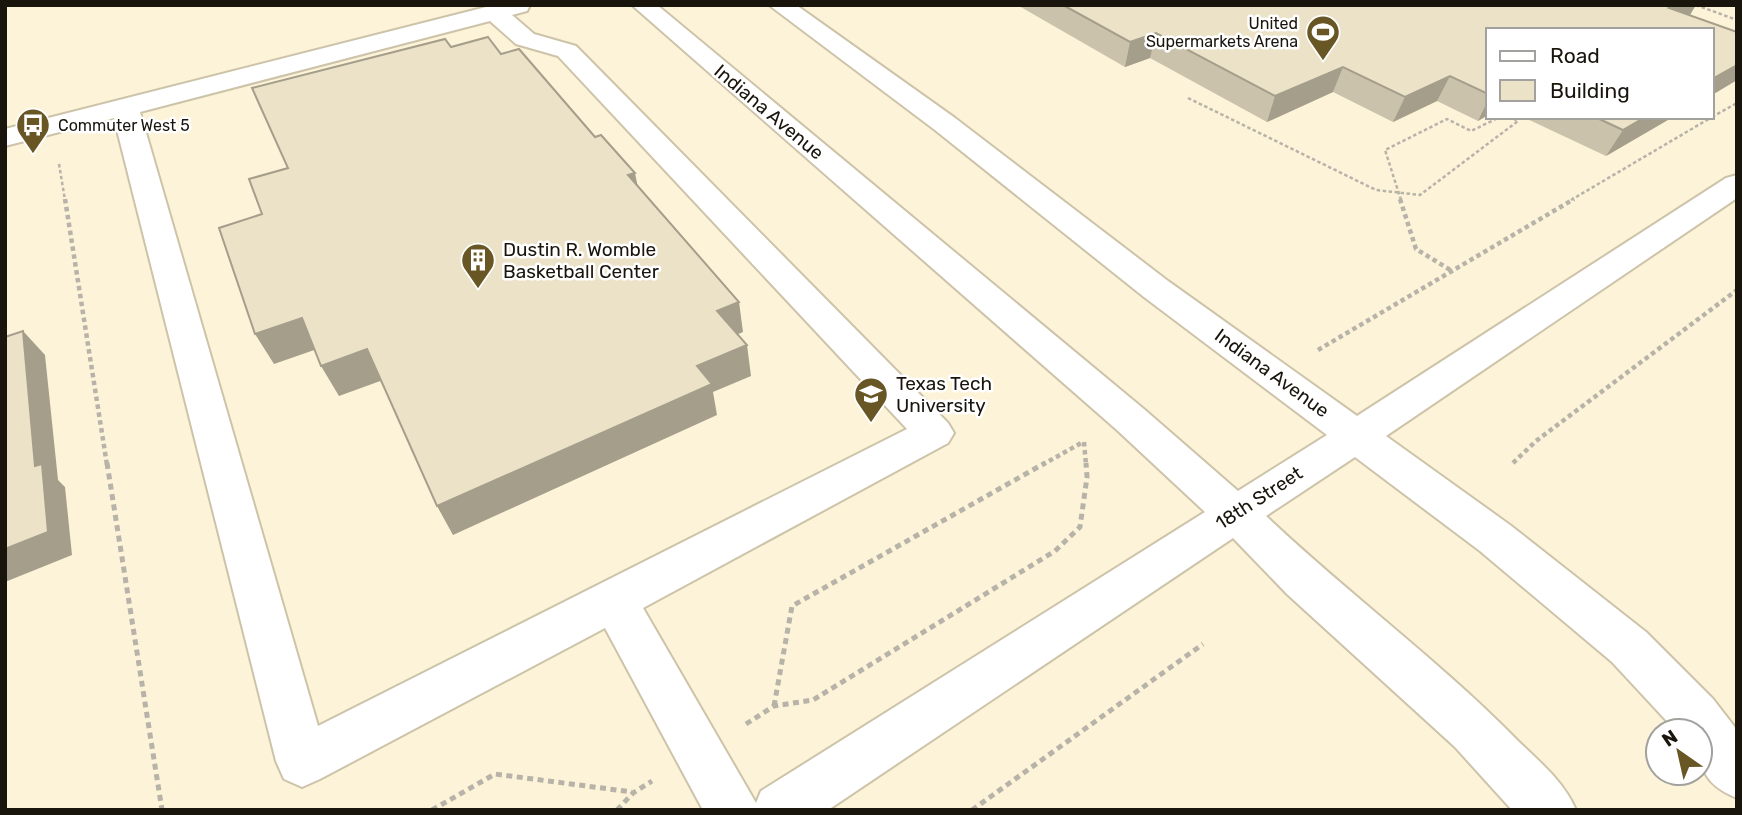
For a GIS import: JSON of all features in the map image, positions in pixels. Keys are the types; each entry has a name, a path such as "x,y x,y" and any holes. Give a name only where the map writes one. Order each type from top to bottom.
{"street":[{"path":"5,138 523,5"},
{"name":"Indiana Avenue","path":"643,5 1128,418 1235,513 1303,580 1473,730 1549,810"},
{"name":"Indiana Avenue","path":"780,5 945,124 1156,289 1495,538 1629,647 1695,716 1737,772"},
{"path":"125,108 302,761 934,433 567,51 526,39 495,12"},
{"name":"18th Street","path":"780,810 1358,435 1737,184"},
{"path":"614,601 732,810"}],"path":[{"path":"1696,5 1737,20"},
{"path":"1188,98 1376,190 1420,195 1518,121 1514,119"},
{"path":"1714,116 1737,103"},
{"path":"1452,271 1416,249 1385,150 1447,120 1471,131 1496,119"},
{"path":"1315,352 1709,119"},
{"path":"57,157 162,810"},
{"path":"1513,463 1536,441 1737,290"},
{"path":"617,810 633,793 774,706 813,700 1055,551 1080,527 1087,477 1085,441 792,607 774,706"},
{"path":"972,810 1203,644"},
{"path":"432,810 495,774 633,793"}],"shaded area":[{"name":"Texas Tech University","path":"5,5 1737,5 1737,810 5,810"}],"building":[{"name":"United Supermarkets Arena","path":"1063,5 1676,5 1669,8 1737,32 1737,65 1714,78 1714,28 1486,28 1486,93 1450,76 1405,97 1343,67 1275,96 1156,33 1130,42"},
{"name":"Dustin R. Womble Basketball Center","path":"488,37 501,54 519,49 595,137 601,135 635,173 628,175 739,302 717,311 747,345 697,366 712,384 437,506 367,349 321,366 302,318 255,334 219,228 262,214 249,179 288,168 252,88 445,39 451,47"},
{"path":"1599,119 1642,119 1623,130"},
{"path":"23,331 35,466 42,464 48,532 5,549 5,337"}],"place":[{"name":"United Supermarkets Arena","path":"1323,62"},
{"name":"Commuter West 5","path":"33,155"},
{"name":"Dustin R. Womble Basketball Center","path":"478,290"},
{"name":"Texas Tech University","path":"871,424"}]}
